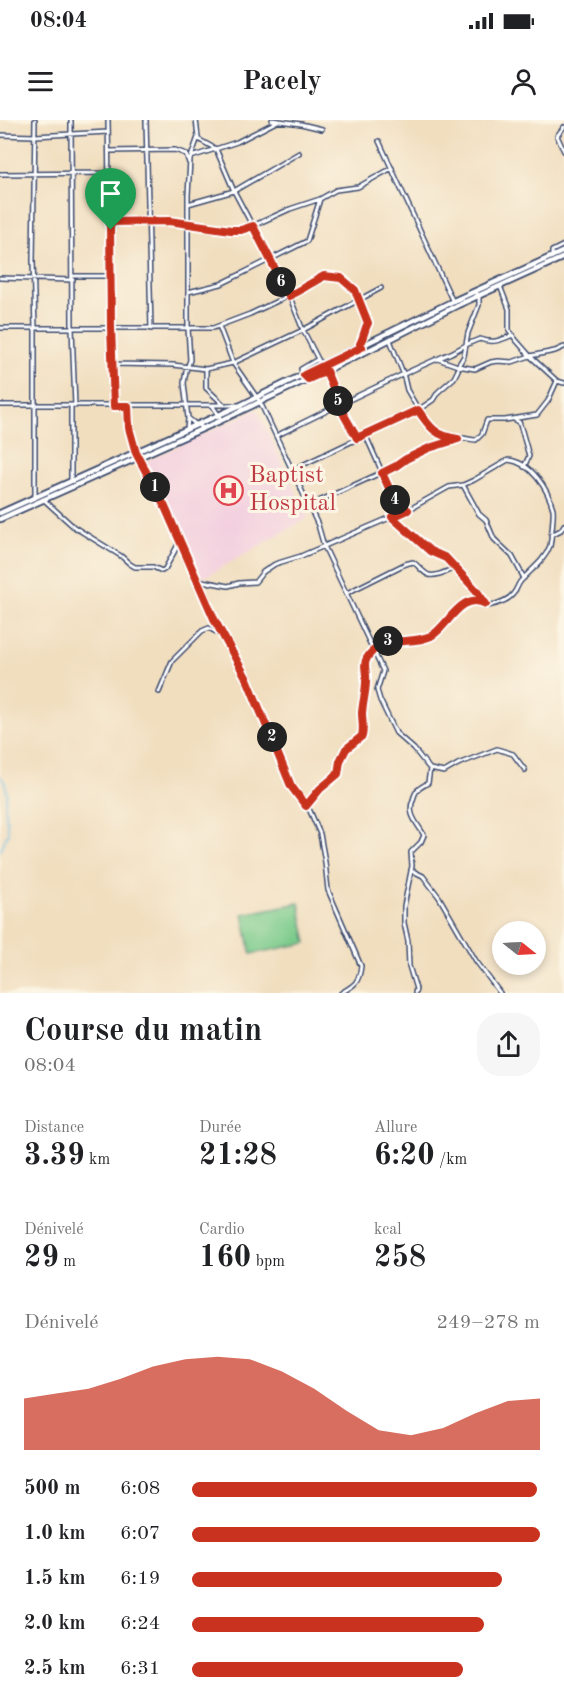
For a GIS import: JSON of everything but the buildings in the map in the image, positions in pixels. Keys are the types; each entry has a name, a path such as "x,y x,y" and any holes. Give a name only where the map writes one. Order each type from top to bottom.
{"main road":[{"path":"324,368 390,339 564,251"},
{"path":"498,284 564,257"},
{"path":"0,519 197,425 220,418 258,400 453,302 477,294"},
{"path":"0,513 204,428 241,405 258,400"}],"street":[{"path":"35,120 33,279 35,498"},
{"path":"71,120 73,406 71,482"},
{"path":"108,120 114,406"},
{"path":"146,120 151,329"},
{"path":"187,430 184,383 190,360 188,328 189,166 198,139 196,120"},
{"path":"273,120 322,129"},
{"path":"191,157 237,142 278,121"},
{"path":"564,127 557,136 564,151"},
{"path":"0,135 35,136 108,132"},
{"path":"198,139 216,149 234,191 289,296 303,330 357,438"},
{"path":"379,141 453,302"},
{"path":"109,151 180,151 186,154 189,166"},
{"path":"188,204 234,191 299,153"},
{"path":"110,222 169,221 236,230 253,226 290,209 320,199 336,190 358,187 392,168"},
{"path":"0,174 109,173"},
{"path":"188,292 221,284 307,241 320,199"},
{"path":"552,257 552,251 564,245"},
{"path":"0,278 110,276"},
{"path":"0,328 151,329 219,326 289,296 324,276 332,276 346,281 355,290 368,323 360,344 362,347"},
{"path":"498,284 508,309 509,330 530,356 557,381 564,383"},
{"path":"112,364 173,365 206,369 233,363 303,330 381,288"},
{"path":"292,470 418,410 433,400 438,392 454,378 464,356 479,305 477,294"},
{"path":"219,326 233,363 258,400 276,436 318,525 324,546 383,671 377,690 378,697 393,729 414,749 430,769 444,772 497,749 513,754 525,770"},
{"path":"276,436 403,373 480,339 496,342 513,335"},
{"path":"390,339 407,390 418,410 434,432 447,438 458,439"},
{"path":"436,359 475,369 491,362 512,362 564,347"},
{"path":"306,377 301,369 318,359"},
{"path":"206,369 206,388 224,405"},
{"path":"308,506 382,473 429,448 463,438 476,440 482,434 487,420 537,415 549,401 557,381"},
{"path":"0,405 241,405"},
{"path":"212,405 220,418"},
{"path":"128,406 129,428 138,454 165,507 222,635 245,675 291,786 306,806 320,834 326,862 328,890 361,966 355,986 341,993"},
{"path":"188,418 204,428"},
{"path":"513,418 519,422 529,456 524,466"},
{"path":"365,434 395,501 408,510"},
{"path":"197,580 228,586 252,583 275,564 301,556 408,510 449,487 463,485 474,480 506,460 513,460 524,466 539,480 551,504 554,512 550,545 537,567 518,584 512,596 488,606 476,601 464,603 433,634 414,640 388,641 366,659 362,736 346,749 340,761 338,774 320,789 306,806"},
{"path":"463,485 479,514 486,520 494,539 512,556 524,578"},
{"path":"44,499 74,527 135,567 153,567 162,571 180,541"},
{"path":"392,517 430,551 446,558 486,604"},
{"path":"551,535 561,530 564,525"},
{"path":"347,593 413,562 430,575 454,568"},
{"path":"159,692 172,661 202,631 208,628 222,635"},
{"path":"416,993 409,966 404,906 411,870 411,852 421,842 424,835 414,820 410,808 416,790 428,783 430,769"},
{"path":"411,870 423,876 429,883 476,961 501,993"}],"shaded area":[{"name":"Baptist Hospital","path":"257,409 308,518 203,578 147,461"}],"green space":[{"path":"299,903 307,943 251,954 243,914"}],"waterway":[{"path":"0,776 5,783 7,794 5,806 8,833 0,851"}],"place":[{"name":"Baptist Hospital","path":"228,490"}],"route":[{"path":"169,221 236,230 253,226 289,296 324,276 341,278 346,281 355,290 368,323 360,344 362,347 304,375 308,379 326,371 344,415 357,438 418,410 434,432 447,438 458,439 429,448 382,473 395,501 408,510 392,517 430,551 446,558 486,604 480,601 464,603 428,637 388,641 370,654 364,667 366,675 362,736 346,749 340,761 338,774 310,798 306,806 291,786 248,681 215,621 165,507 136,453 129,428 128,406 114,406 111,230 110,222 169,221"}]}
